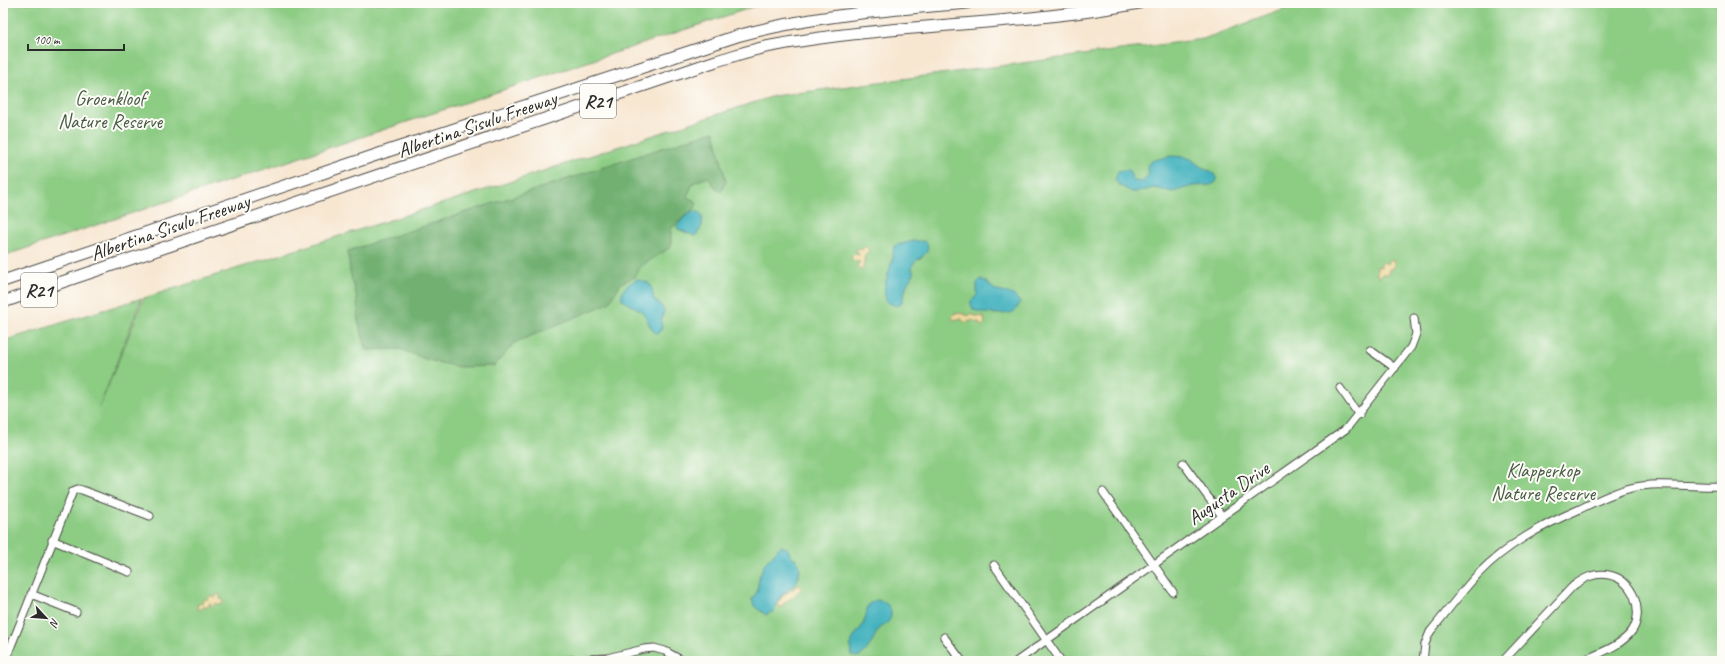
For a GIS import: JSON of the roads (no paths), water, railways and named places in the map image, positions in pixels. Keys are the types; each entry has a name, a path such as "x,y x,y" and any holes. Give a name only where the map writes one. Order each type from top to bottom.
{"highway":[{"name":"Albertina Sisulu Freeway","path":"3,280 392,150 759,30 816,18 863,12 967,3"},
{"name":"Albertina Sisulu Freeway","path":"3,302 716,61 769,46 824,37 1086,13 1140,3"}],"street":[{"name":"Augusta Drive","path":"1017,661 1340,434 1359,415 1414,343 1416,334 1414,318"},
{"path":"1370,350 1395,368"},
{"path":"1340,388 1359,415"},
{"path":"1183,463 1222,516"},
{"path":"1423,661 1425,644 1430,632 1478,574 1513,544 1533,532 1559,518 1631,488 1660,485 1700,487 1722,486"},
{"path":"5,661 70,494 77,489 82,490 150,516"},
{"path":"1103,492 1173,592"},
{"path":"52,540 129,572"},
{"path":"994,565 1061,661"},
{"path":"1503,661 1573,586 1586,577 1598,574 1611,575 1623,582 1634,597 1638,612 1635,626 1628,636 1618,644 1583,661"},
{"path":"31,594 76,612"},
{"path":"944,637 962,661"},
{"path":"556,661 608,658 639,650 654,648 665,651 682,661"}],"water":[{"path":"1170,156 1186,157 1191,159 1214,174 1217,180 1215,183 1210,185 1193,186 1173,192 1154,188 1132,192 1119,185 1115,180 1118,171 1128,169 1134,181 1143,182 1149,174 1147,169 1150,162"},
{"path":"697,211 701,214 703,220 701,229 695,236 678,229 677,226 683,219 691,213"},
{"path":"913,241 923,241 927,243 928,248 927,251 913,265 912,269 914,274 907,284 901,304 896,306 887,302 885,297 885,285 892,261 894,246"},
{"path":"637,279 649,283 654,300 660,304 664,311 661,322 662,329 657,334 652,330 643,313 622,299 622,292 628,285"},
{"path":"981,279 994,289 1014,296 1020,303 1015,311 1006,314 994,314 982,313 974,310 971,301 977,295 977,283"},
{"path":"781,546 787,548 791,556 796,559 800,569 796,584 786,591 779,599 774,611 766,615 754,606 752,599 757,592 759,577 765,563"},
{"path":"877,600 884,602 890,608 890,618 887,623 878,630 867,650 860,656 855,657 851,655 850,649 852,640 864,622 868,606"}],"park label":[{"name":"Groenkloof Nature Reserve","path":"110,110"},
{"name":"Klapperkop Nature Reserve","path":"1543,482"}]}
